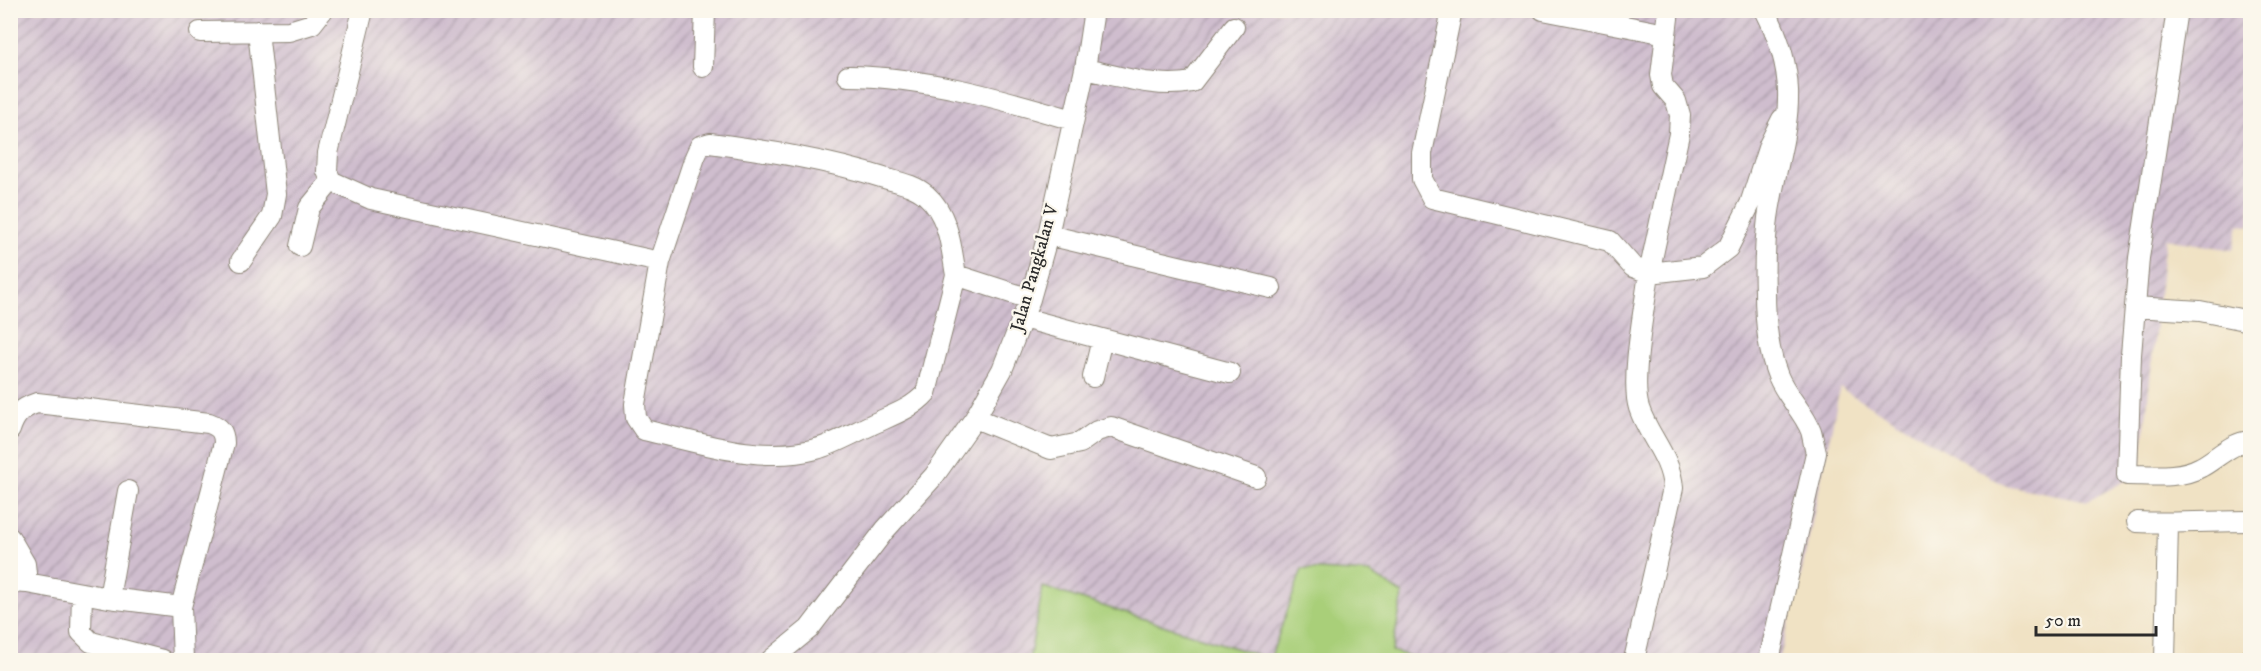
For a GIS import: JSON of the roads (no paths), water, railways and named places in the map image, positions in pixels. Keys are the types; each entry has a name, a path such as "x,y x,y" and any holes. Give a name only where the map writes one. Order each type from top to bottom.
{"street":[{"path":"200,32 290,31 312,24 322,10"},
{"path":"363,10 328,153 327,171 331,181 371,199 660,261"},
{"path":"703,67 705,10"},
{"name":"Jalan Pangkalan V","path":"771,660 809,629 885,530 934,476 975,418 1002,370 1027,308 1048,236 1084,69 1094,10"},
{"path":"1452,10 1422,153 1422,179 1432,198 1610,241 1633,267 1649,273 1703,267 1728,248 1750,204 1769,145 1789,103"},
{"path":"1543,10 1666,34"},
{"path":"1634,660 1673,488 1672,472 1638,407 1637,370 1649,273 1679,134 1680,115 1676,101 1663,86 1661,75 1669,10"},
{"path":"1765,10 1785,60 1789,103 1787,126 1768,220 1765,291 1770,343 1778,376 1811,430 1816,453 1769,660"},
{"path":"2177,10 2141,239 2135,308 2127,475 2184,475 2211,462 2237,443 2250,442"},
{"path":"1084,69 1176,85 1192,82 1234,27"},
{"path":"240,261 272,216 276,194 258,31"},
{"path":"848,76 911,80 973,93 1073,120"},
{"path":"710,143 795,155 850,167 918,189 933,202 945,223 956,275 926,393 919,401 818,448 797,453 747,452 644,430 638,425 635,411 637,389 660,261 700,146 710,143"},
{"path":"300,246 309,208 331,181"},
{"path":"1048,236 1271,288"},
{"path":"956,275 1102,339 1230,373"},
{"path":"2135,308 2200,311 2250,321"},
{"path":"1093,377 1102,339"},
{"path":"10,430 14,418 24,407 37,403 209,423 218,427 224,435 224,443 182,607 183,660"},
{"path":"975,418 1051,449 1080,443 1097,430 1111,427 1256,477"},
{"path":"110,598 128,491"},
{"path":"2136,522 2168,524 2250,521"},
{"path":"2165,660 2168,524"},
{"path":"10,538 25,564 19,582 110,598 182,607"},
{"path":"82,593 82,636 91,642 162,660"}]}
